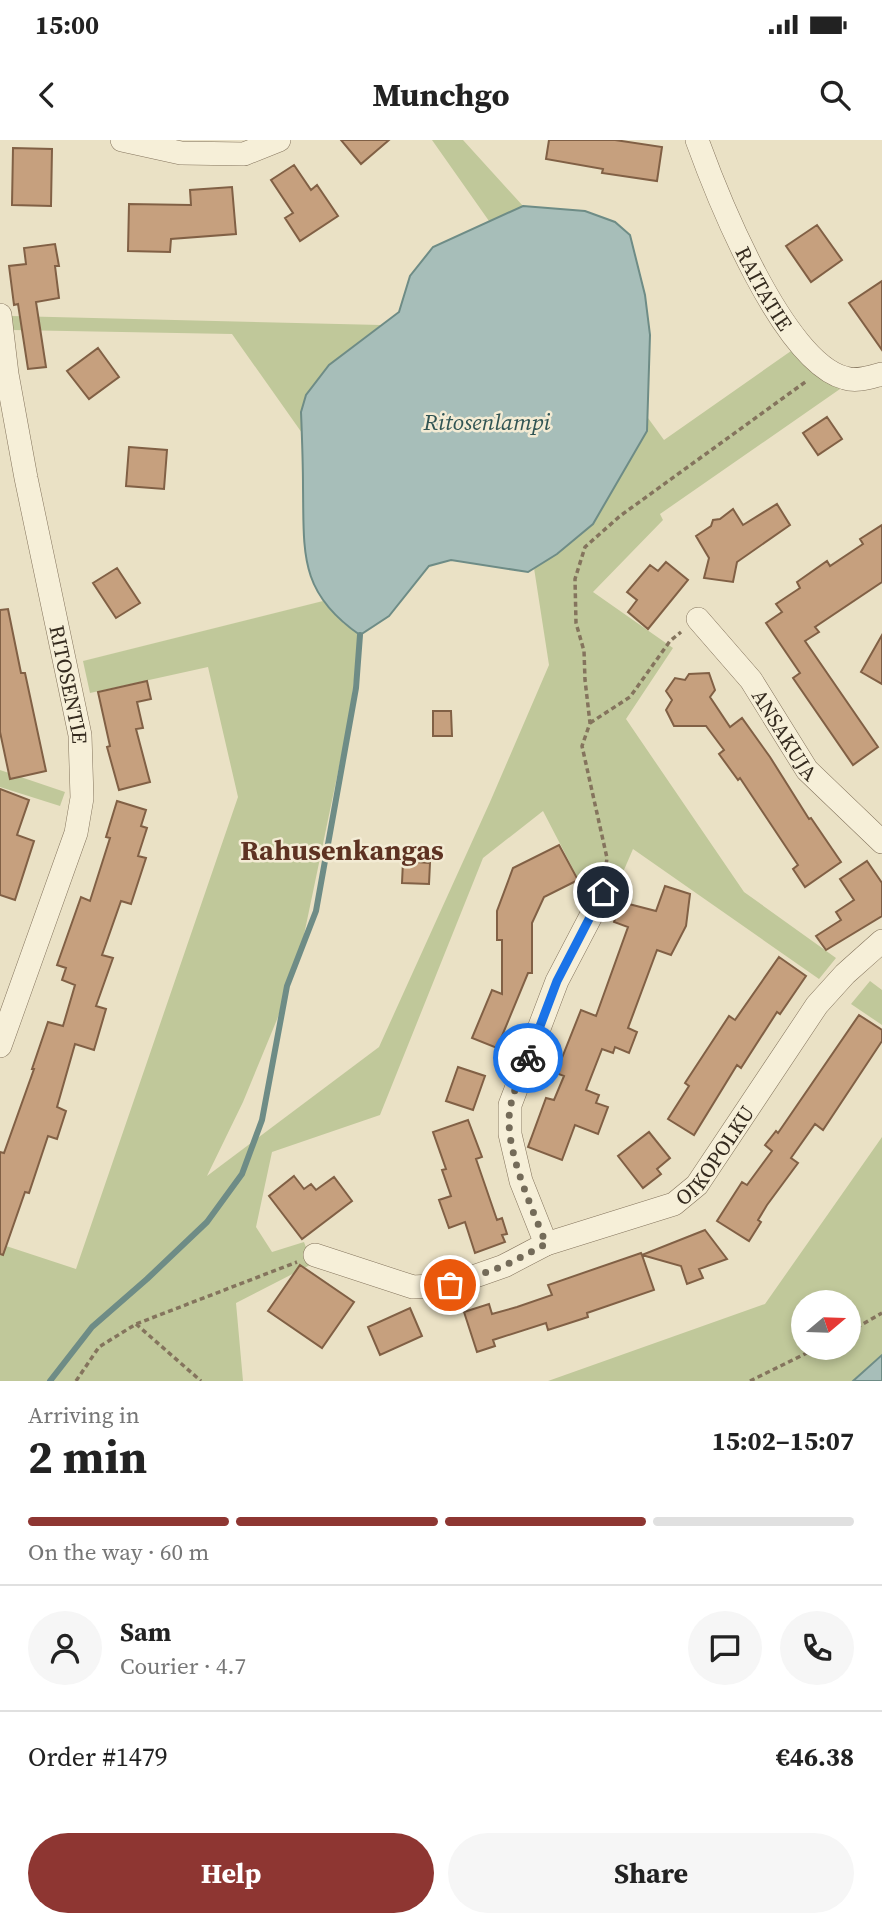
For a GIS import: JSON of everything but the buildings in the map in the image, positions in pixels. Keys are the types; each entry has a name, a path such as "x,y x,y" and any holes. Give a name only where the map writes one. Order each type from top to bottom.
{"street":[{"path":"122,140 181,153 244,154 279,140"},
{"name":"RAITATIE","path":"697,140 741,246 801,347 824,369 847,379 862,379 882,374"},
{"name":"RITOSENTIE","path":"0,315 4,379 80,735 82,798 76,833 0,1046"},
{"name":"ANSAKUJA","path":"698,619 751,680 807,770 882,842"},
{"path":"546,1244 522,1181 510,1134 510,1105 557,981 603,892"},
{"name":"OIKOPOLKU","path":"315,1255 413,1287 450,1285 504,1266 546,1244 674,1204 697,1185 817,1005 845,974 882,941"}],"path":[{"path":"603,892 607,858 582,746 590,723 584,651 576,623 575,579 585,547 620,516 824,369"},
{"path":"590,723 631,697 670,641 698,619"},
{"path":"76,1381 99,1347 136,1324 315,1255"},
{"path":"861,1325 882,1313"},
{"path":"136,1324 201,1381"},
{"path":"750,1381 793,1360"}],"green space":[{"path":"432,140 463,140 523,206 489,221"},
{"path":"12,316 381,325 329,365 301,412 302,433 232,334 12,330"},
{"path":"791,351 812,372 840,389 660,514 663,520 593,592 673,648 626,719 744,892 836,958 819,979 633,849 611,900 583,888 543,811 483,858 380,1115 272,1152 256,1227 272,1252 304,1242 312,1264 236,1303 243,1381 0,1381 0,1244 76,1269 238,797 208,667 90,693 83,661 323,601 343,623 360,635 349,719 304,935 278,1017 243,1102 207,1176 379,1047 549,665 534,568 557,554 593,524 647,431 648,418 664,440"},
{"path":"0,770 65,792 60,806 0,787"},
{"path":"870,981 882,990 882,1025 851,1004"},
{"path":"882,1137 882,1355 853,1381 548,1381 765,1304"}],"water":[{"name":"Ritosenlampi","path":"523,206 585,211 615,222 630,235 645,295 650,335 647,431 593,524 557,554 528,572 451,560 429,566 389,616 360,635 326,604 315,587 309,570 305,552 301,412 306,395 329,365 399,312 410,276 433,247"},
{"path":"882,1355 882,1381 853,1381"}],"waterway":[{"path":"50,1381 92,1327 207,1222 242,1174 262,1120 287,986 316,911 356,688 360,635"}],"way so far":[{"path":"450,1285 504,1266 546,1244 522,1181 510,1134 510,1105 528,1058"}],"district":[{"name":"Rahusenkangas","path":"342,850"}],"route":[{"path":"528,1058 557,981 603,892"}]}
